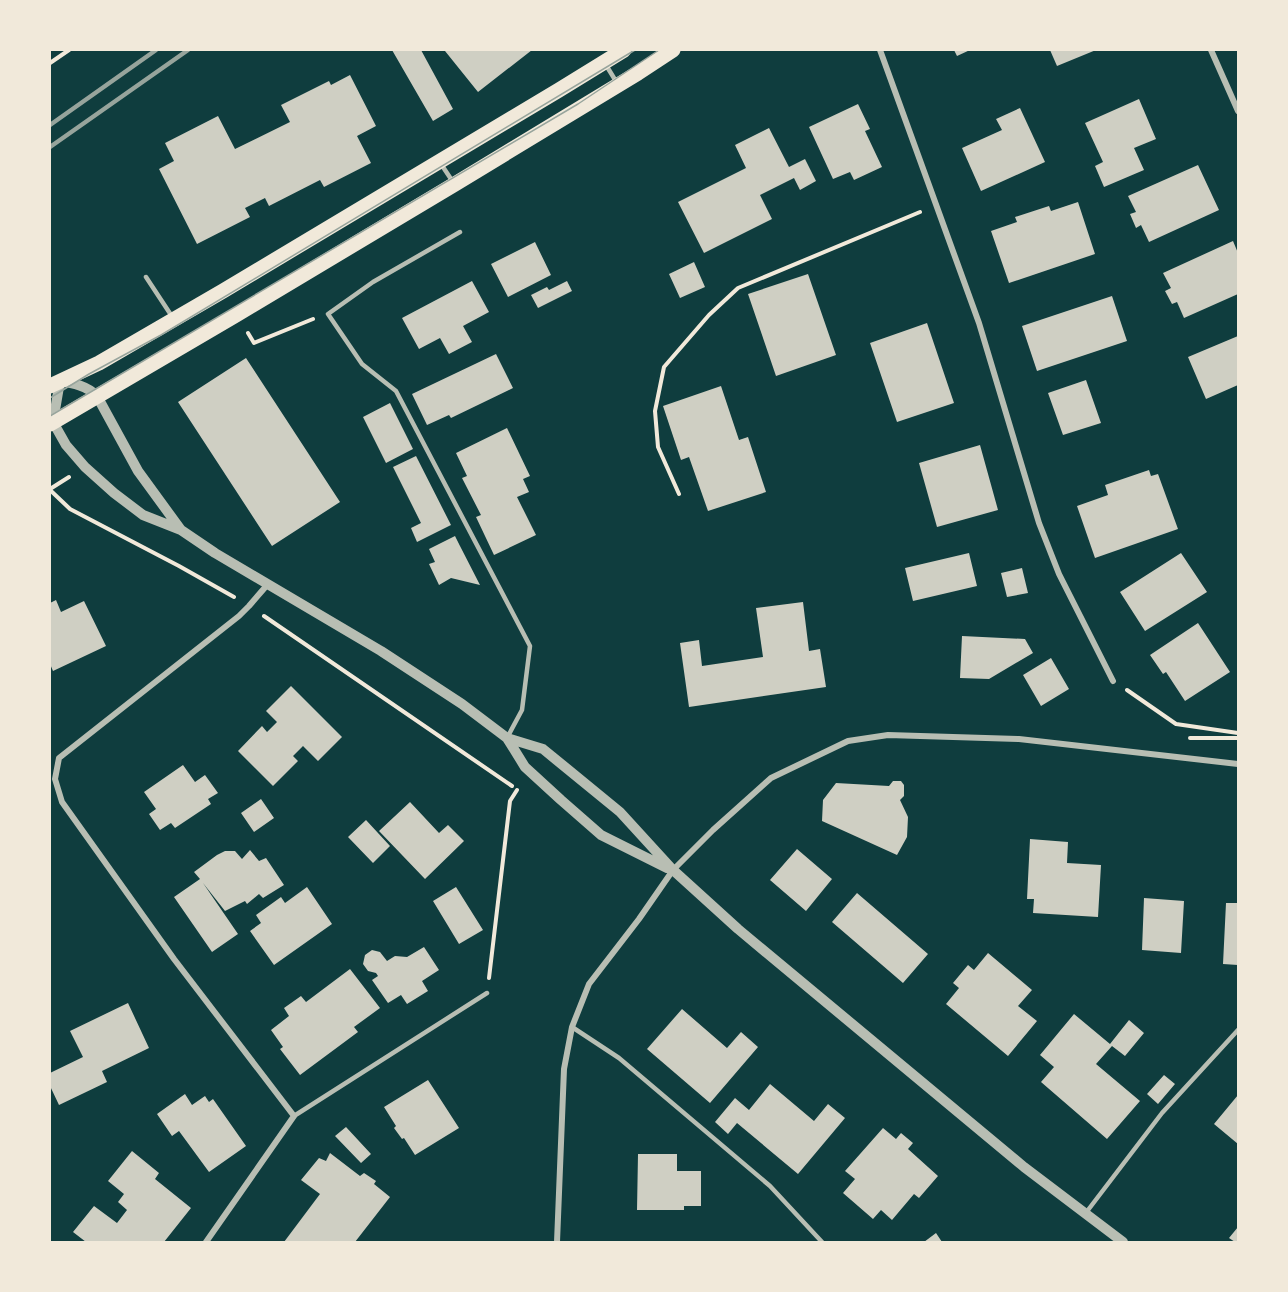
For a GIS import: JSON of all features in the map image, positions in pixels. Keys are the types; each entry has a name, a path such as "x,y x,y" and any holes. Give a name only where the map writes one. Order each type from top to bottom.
{"main road":[{"path":"55,384 99,363 174,320 624,50"},
{"path":"51,423 455,184 673,50"}],"street":[{"path":"879,50 979,323 1039,523 1059,574 1113,681"},
{"path":"1211,50 1239,111"},
{"path":"181,530 138,471 97,396 92,391 74,383 55,384 51,423 85,467 114,493 143,515 181,530 406,667 462,704 507,738 543,749 620,812 672,870 756,945 1024,1167 1123,1242"},
{"path":"206,1242 294,1116 174,959 62,802 55,779 59,758 239,616 268,584"},
{"path":"556,1242 564,1069 572,1026 590,984 639,919 672,870 771,778 848,741 888,735 1018,739 1239,764"},
{"path":"507,738 525,767 601,835 672,870"}],"lane":[{"path":"604,62 619,85"},
{"path":"440,162 455,184"},
{"path":"460,232 373,282 328,314 362,364 396,390 530,646 522,710 507,738"},
{"path":"146,277 174,320"},
{"path":"294,1116 487,993"},
{"path":"572,1026 619,1058 770,1186 822,1242"},
{"path":"1085,1214 1162,1113 1239,1030"}],"path":[{"path":"50,63 69,50"},
{"path":"679,494 658,447 656,411 664,367 709,315 738,288 937,205"},
{"path":"254,343 302,323"},
{"path":"50,490 70,509 179,566 249,606 525,795"},
{"path":"1113,681 1176,724 1239,733"},
{"path":"487,993 510,801 517,790"}],"building":[{"path":"392,50 421,50 453,109 433,121"},
{"path":"532,50 478,92 445,51"},
{"path":"954,50 970,50 957,56"},
{"path":"1050,50 1096,50 1057,66"},
{"path":"350,75 376,126 357,136 371,163 324,187 320,180 269,206 265,198 245,208 250,217 197,244 159,169 174,161 165,143 218,116 235,149 290,122 281,105 329,81 331,85"},
{"path":"1139,99 1156,139 1134,148 1144,170 1104,187 1095,166 1103,162 1085,123"},
{"path":"858,104 870,129 865,131 882,167 854,180 850,172 833,179 809,127"},
{"path":"1020,108 1045,162 981,191 962,148 1002,130 996,119"},
{"path":"769,128 789,167 805,159 816,181 800,190 794,178 760,195 772,219 704,253 678,202 746,168 735,145"},
{"path":"1198,165 1219,210 1149,242 1141,225 1136,228 1130,214 1136,212 1128,196"},
{"path":"1078,202 1095,254 1009,283 991,231 1017,222 1015,217 1049,206 1051,211"},
{"path":"1233,241 1238,253 1238,294 1184,318 1177,302 1172,304 1165,291 1171,288 1163,273"},
{"path":"535,242 551,275 508,297 491,264"},
{"path":"694,262 705,287 680,298 669,274"},
{"path":"808,274 836,355 776,376 748,294"},
{"path":"472,281 489,312 463,326 472,342 449,354 440,338 419,349 402,318"},
{"path":"567,281 572,291 538,308 531,295 547,287 549,290"},
{"path":"1112,296 1127,341 1037,371 1022,326"},
{"path":"927,323 954,403 897,422 870,343"},
{"path":"1238,336 1238,385 1206,399 1188,357"},
{"path":"496,354 513,388 451,418 449,415 427,425 412,394"},
{"path":"246,358 340,502 272,546 178,402"},
{"path":"1086,380 1101,423 1063,435 1048,393"},
{"path":"721,386 739,440 748,437 766,492 708,511 689,457 681,460 663,406"},
{"path":"390,403 413,449 386,463 363,417"},
{"path":"507,428 530,476 523,479 529,492 517,497 536,535 494,555 476,517 481,515 462,478 467,476 456,453"},
{"path":"980,445 998,510 937,527 919,463"},
{"path":"416,456 451,525 417,542 411,528 421,523 393,467"},
{"path":"1149,470 1151,476 1158,474 1178,529 1095,558 1077,506 1108,495 1105,485"},
{"path":"455,536 480,585 451,578 439,585 429,564 435,562 429,549"},
{"path":"969,553 977,586 913,601 905,568"},
{"path":"1181,553 1207,592 1145,631 1120,592"},
{"path":"1022,568 1028,593 1007,597 1001,573"},
{"path":"56,600 61,612 84,601 106,646 53,671 50,664 50,603"},
{"path":"803,602 809,651 820,649 826,687 689,707 680,643 699,640 702,666 763,657 756,608"},
{"path":"1198,623 1230,672 1185,701 1166,672 1163,674 1150,655"},
{"path":"962,636 1025,639 1033,653 989,679 960,678"},
{"path":"1051,658 1069,689 1041,706 1023,675"},
{"path":"291,686 342,737 318,761 303,746 293,756 298,761 273,786 238,751 262,726 267,732 277,722 266,711"},
{"path":"183,765 195,782 205,775 218,793 208,799 211,804 175,828 171,823 160,830 149,814 156,809 144,792"},
{"path":"893,781 901,781 904,785 904,796 900,800 908,817 907,837 897,855 822,821 823,800 836,783 889,786"},
{"path":"261,799 274,818 254,832 241,813"},
{"path":"410,802 439,833 448,825 464,841 425,879 379,831"},
{"path":"366,820 390,846 373,863 348,837"},
{"path":"1030,839 1068,842 1067,863 1101,865 1098,917 1033,913 1034,899 1027,899"},
{"path":"797,849 832,879 806,911 770,880"},
{"path":"250,850 259,861 266,858 284,885 263,898 259,894 247,904 245,901 225,911 203,883 238,934 212,952 174,897 200,879 194,872 217,855 225,851 235,851 242,859"},
{"path":"307,887 332,924 274,965 250,931 261,923 256,915 281,897 285,903"},
{"path":"456,887 483,930 459,944 433,901"},
{"path":"857,893 928,954 903,983 832,922"},
{"path":"1144,898 1184,901 1181,953 1142,950"},
{"path":"1226,903 1238,903 1238,965 1223,964"},
{"path":"424,947 439,970 422,981 428,991 407,1004 401,995 388,1003 372,980 378,976 368,971 363,964 365,955 372,950 380,952 387,961 395,956 407,957"},
{"path":"988,953 1032,990 1018,1006 1037,1021 1008,1056 946,1004 959,988 953,983 968,965 974,970"},
{"path":"350,969 380,1008 354,1027 358,1032 300,1075 280,1049 283,1047 271,1030 289,1016 284,1008 301,996 306,1002"},
{"path":"128,1003 149,1048 102,1071 107,1082 59,1105 50,1086 50,1073 83,1057 70,1031"},
{"path":"682,1009 727,1048 741,1032 758,1047 710,1103 647,1049"},
{"path":"1074,1014 1110,1044 1129,1020 1144,1033 1125,1056 1112,1046 1096,1064 1140,1101 1107,1139 1041,1082 1054,1067 1040,1055"},
{"path":"1164,1075 1175,1084 1158,1104 1147,1094"},
{"path":"428,1080 459,1128 415,1155 394,1128 396,1126 384,1107"},
{"path":"770,1084 814,1121 828,1104 845,1118 798,1174 737,1123 728,1134 715,1122 735,1098 749,1110"},
{"path":"185,1094 192,1105 205,1096 209,1102 213,1099 246,1146 209,1172 179,1131 172,1136 157,1114"},
{"path":"1238,1095 1238,1144 1214,1124"},
{"path":"346,1127 371,1154 361,1163 335,1136"},
{"path":"883,1128 896,1139 901,1133 913,1143 908,1149 938,1176 919,1198 914,1194 892,1220 881,1210 873,1219 843,1193 855,1179 845,1171"},
{"path":"132,1151 159,1173 155,1179 191,1208 164,1242 86,1242 73,1232 94,1206 117,1223 127,1210 118,1202 124,1194 108,1181"},
{"path":"330,1153 360,1176 364,1173 376,1181 374,1184 390,1197 355,1242 284,1242 320,1194 301,1180 319,1158 326,1161"},
{"path":"638,1154 677,1154 677,1171 701,1171 701,1206 684,1206 684,1210 637,1210"},
{"path":"1238,1227 1238,1242 1235,1242 1229,1238"},
{"path":"936,1233 942,1242 924,1242"}],"tram line":[{"path":"50,398 161,335 635,50"},
{"path":"50,416 578,104 659,50"}],"railway":[{"path":"50,125 156,50"},
{"path":"50,147 188,50"}]}
